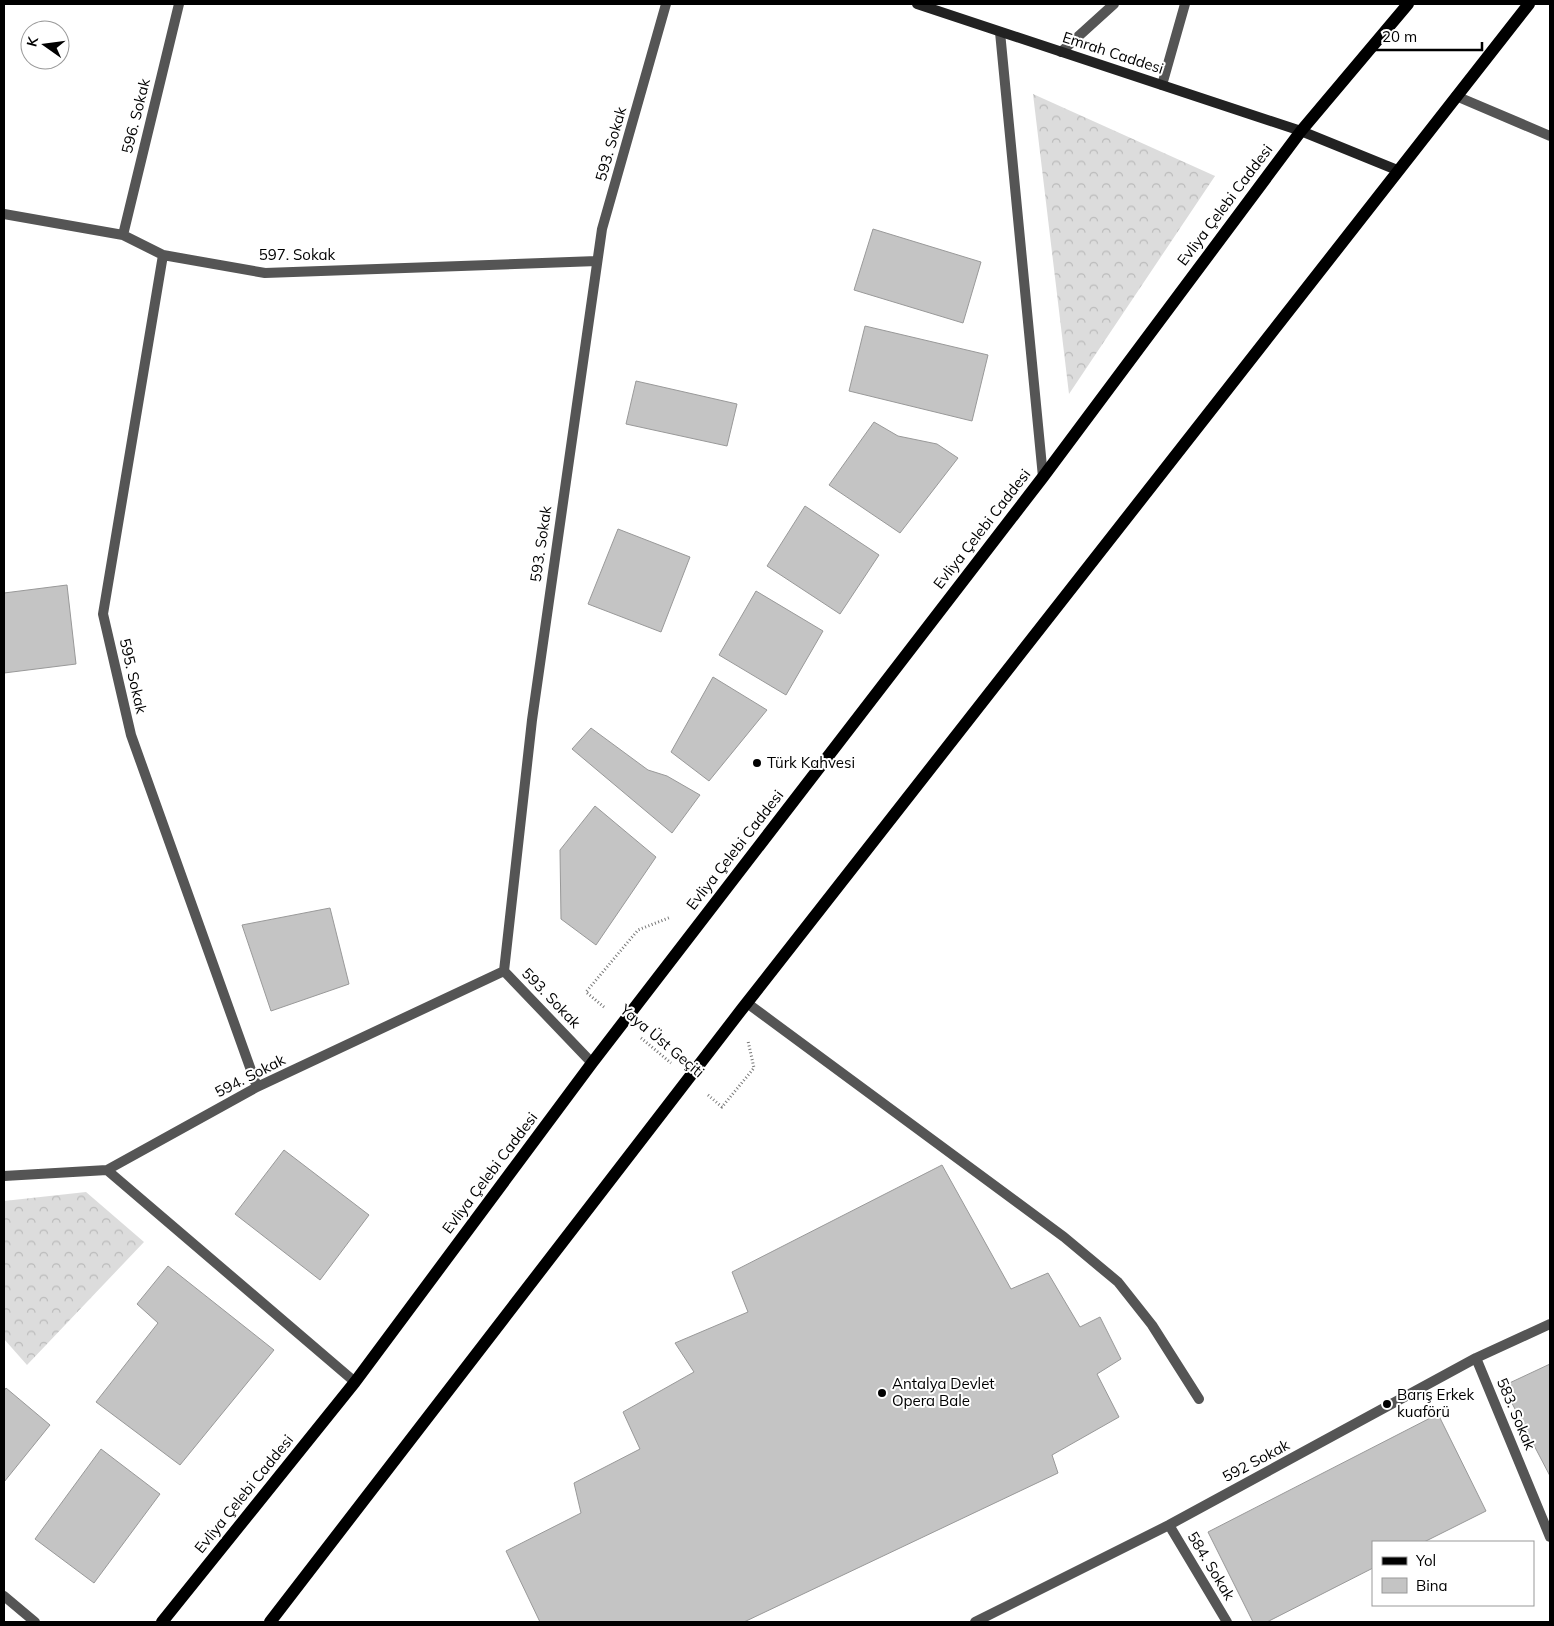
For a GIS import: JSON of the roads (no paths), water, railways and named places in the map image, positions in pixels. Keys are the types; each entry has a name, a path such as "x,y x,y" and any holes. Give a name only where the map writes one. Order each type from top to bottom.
{"main road":[{"name":"Evliya Çelebi Caddesi","path":"162,1622 355,1382 592,1063 1043,477 1300,131 1408,4"},
{"path":"270,1622 747,1003 1397,170 1529,4"}],"street":[{"name":"596. Sokak","path":"123,235 179,4"},
{"name":"593. Sokak","path":"592,1063 504,971 533,711 602,229 666,4"},
{"name":"Emrah Caddesi","path":"917,4 930,5 1000,32 1300,131 1397,170"},
{"path":"1062,52 1114,4"},
{"path":"1162,85 1185,4"},
{"path":"1000,32 1043,477"},
{"path":"1456,96 1550,136"},
{"name":"597. Sokak","path":"4,214 123,235 163,255 265,272 597,261"},
{"name":"595. Sokak","path":"163,255 104,614 131,735 257,1088"},
{"name":"594. Sokak","path":"4,1176 106,1170 257,1088 504,971"},
{"path":"747,1003 1064,1237 1118,1282 1152,1325 1200,1399"},
{"path":"106,1170 355,1382"},
{"name":"592 Sokak","path":"975,1622 1169,1525 1476,1358 1550,1324"},
{"name":"583. Sokak","path":"1476,1358 1550,1537"},
{"name":"584. Sokak","path":"1169,1525 1227,1622"},
{"path":"4,1596 35,1622"}],"place":[{"name":"Türk Kahvesi","path":"757,763"},
{"name":"Antalya Devlet Opera Bale","path":"882,1393"},
{"name":"Barış Erkek kuaförü","path":"1387,1404"}]}
